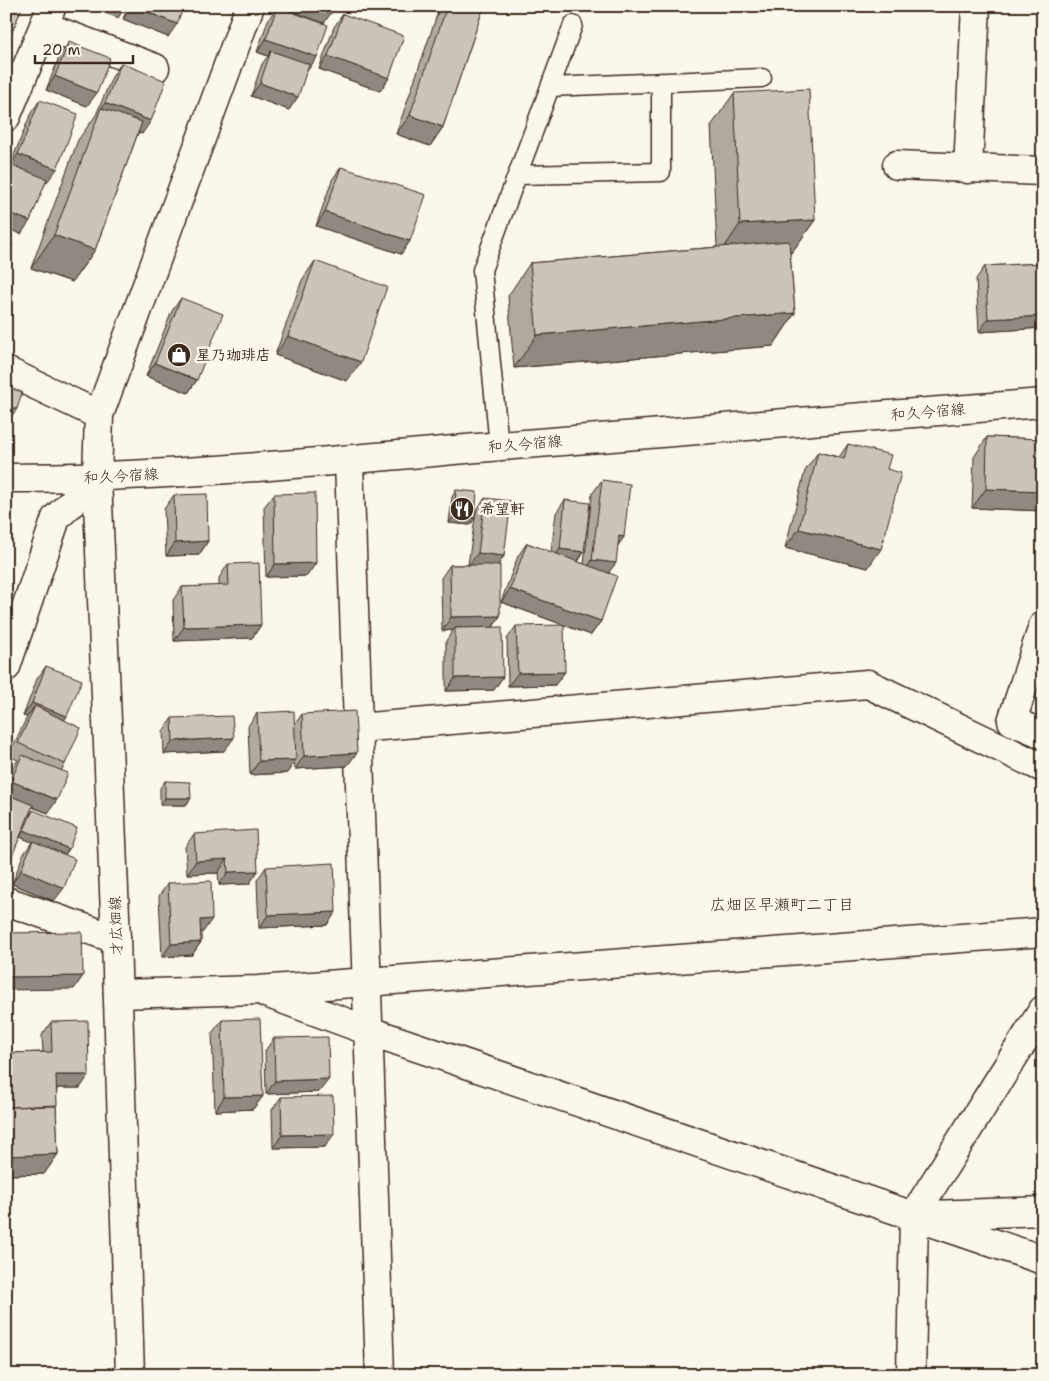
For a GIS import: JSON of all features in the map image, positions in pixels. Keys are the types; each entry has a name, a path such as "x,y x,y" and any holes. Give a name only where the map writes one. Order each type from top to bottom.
{"street":[{"name":"才広畑線","path":"130,1375 116,939 97,478 99,415 250,6"},
{"path":"968,169 976,6"},
{"path":"6,117 48,16 155,68"},
{"path":"897,165 1043,171"},
{"path":"6,371 99,415"},
{"name":"和久今宿線","path":"6,478 97,478 349,461 499,446 1043,402"},
{"path":"349,461 380,1375"},
{"path":"6,667 56,518 97,478"},
{"path":"1043,626 1012,721 1043,734"},
{"path":"358,728 868,684 1043,768"},
{"path":"6,901 116,939"},
{"path":"118,994 258,990 1043,932"},
{"path":"258,990 369,1031 1043,1260"},
{"path":"911,1375 914,1215 1043,1010"},
{"path":"914,1215 1043,1211"}],"lane":[{"path":"499,446 482,270 573,25"},
{"path":"550,87 762,78"},
{"path":"518,175 661,172 661,82"}],"building":[{"path":"6,6 22,7 8,43 6,42"},
{"path":"133,6 184,6 177,24"},
{"path":"323,6 334,6 333,10"},
{"path":"447,6 484,6 443,127 410,115"},
{"path":"277,7 328,25 317,57 266,39"},
{"path":"343,14 404,36 389,78 328,56"},
{"path":"69,42 110,58 97,93 55,76"},
{"path":"271,51 309,64 298,97 260,83"},
{"path":"121,63 166,81 151,121 105,103"},
{"path":"809,89 815,220 740,224 734,93"},
{"path":"40,100 78,114 57,169 18,154"},
{"path":"101,108 142,122 95,250 54,235"},
{"path":"9,164 47,179 30,221 6,212 6,170"},
{"path":"341,167 426,195 410,241 325,212"},
{"path":"789,241 795,313 537,335 530,263"},
{"path":"6,243 13,245 6,262"},
{"path":"315,261 387,287 361,362 288,336"},
{"path":"1043,263 1043,316 988,319 985,266"},
{"path":"181,298 223,314 197,380 155,363"},
{"path":"6,387 22,392 17,409 6,406"},
{"path":"987,437 1043,439 1043,491 986,489"},
{"path":"848,444 891,455 887,469 901,473 881,549 799,529 818,452 844,459"},
{"path":"602,480 630,484 624,537 619,536 616,563 592,560"},
{"path":"456,490 477,492 475,518 454,516"},
{"path":"315,493 316,563 275,564 274,494"},
{"path":"207,494 208,541 175,543 174,495"},
{"path":"485,498 511,501 504,556 478,553"},
{"path":"565,500 590,503 584,552 560,549"},
{"path":"527,543 617,576 601,621 510,589"},
{"path":"259,563 261,625 184,627 182,587 229,585 228,564"},
{"path":"450,565 500,565 500,616 451,617"},
{"path":"564,625 565,672 518,673 516,626"},
{"path":"502,627 503,677 455,678 455,628"},
{"path":"46,666 82,680 67,716 32,703"},
{"path":"35,706 81,728 65,764 18,743"},
{"path":"294,711 296,760 259,761 257,713"},
{"path":"355,711 357,753 304,756 302,714"},
{"path":"232,716 234,738 173,741 172,718"},
{"path":"22,755 68,773 57,800 11,781"},
{"path":"165,781 190,782 191,798 165,798"},
{"path":"6,794 33,805 10,861 6,859"},
{"path":"33,810 77,828 69,849 24,830"},
{"path":"256,830 258,871 228,872 227,859 196,861 194,834"},
{"path":"33,841 75,859 64,888 21,870"},
{"path":"334,863 336,912 268,915 266,867"},
{"path":"211,881 212,919 200,920 201,942 171,944 168,883"},
{"path":"82,932 83,976 6,977 6,933"},
{"path":"260,1019 263,1096 224,1097 222,1020"},
{"path":"88,1021 89,1075 56,1075 57,1105 9,1107 8,1053 52,1052 51,1022"},
{"path":"328,1037 329,1079 275,1081 274,1038"},
{"path":"333,1096 334,1134 282,1135 281,1097"},
{"path":"56,1106 58,1154 6,1156 6,1107"}],"place":[{"name":"星乃珈琲店","path":"179,355"},
{"name":"希望軒","path":"462,509"}],"district":[{"name":"広畑区早瀬町二丁目","path":"782,904"}]}
